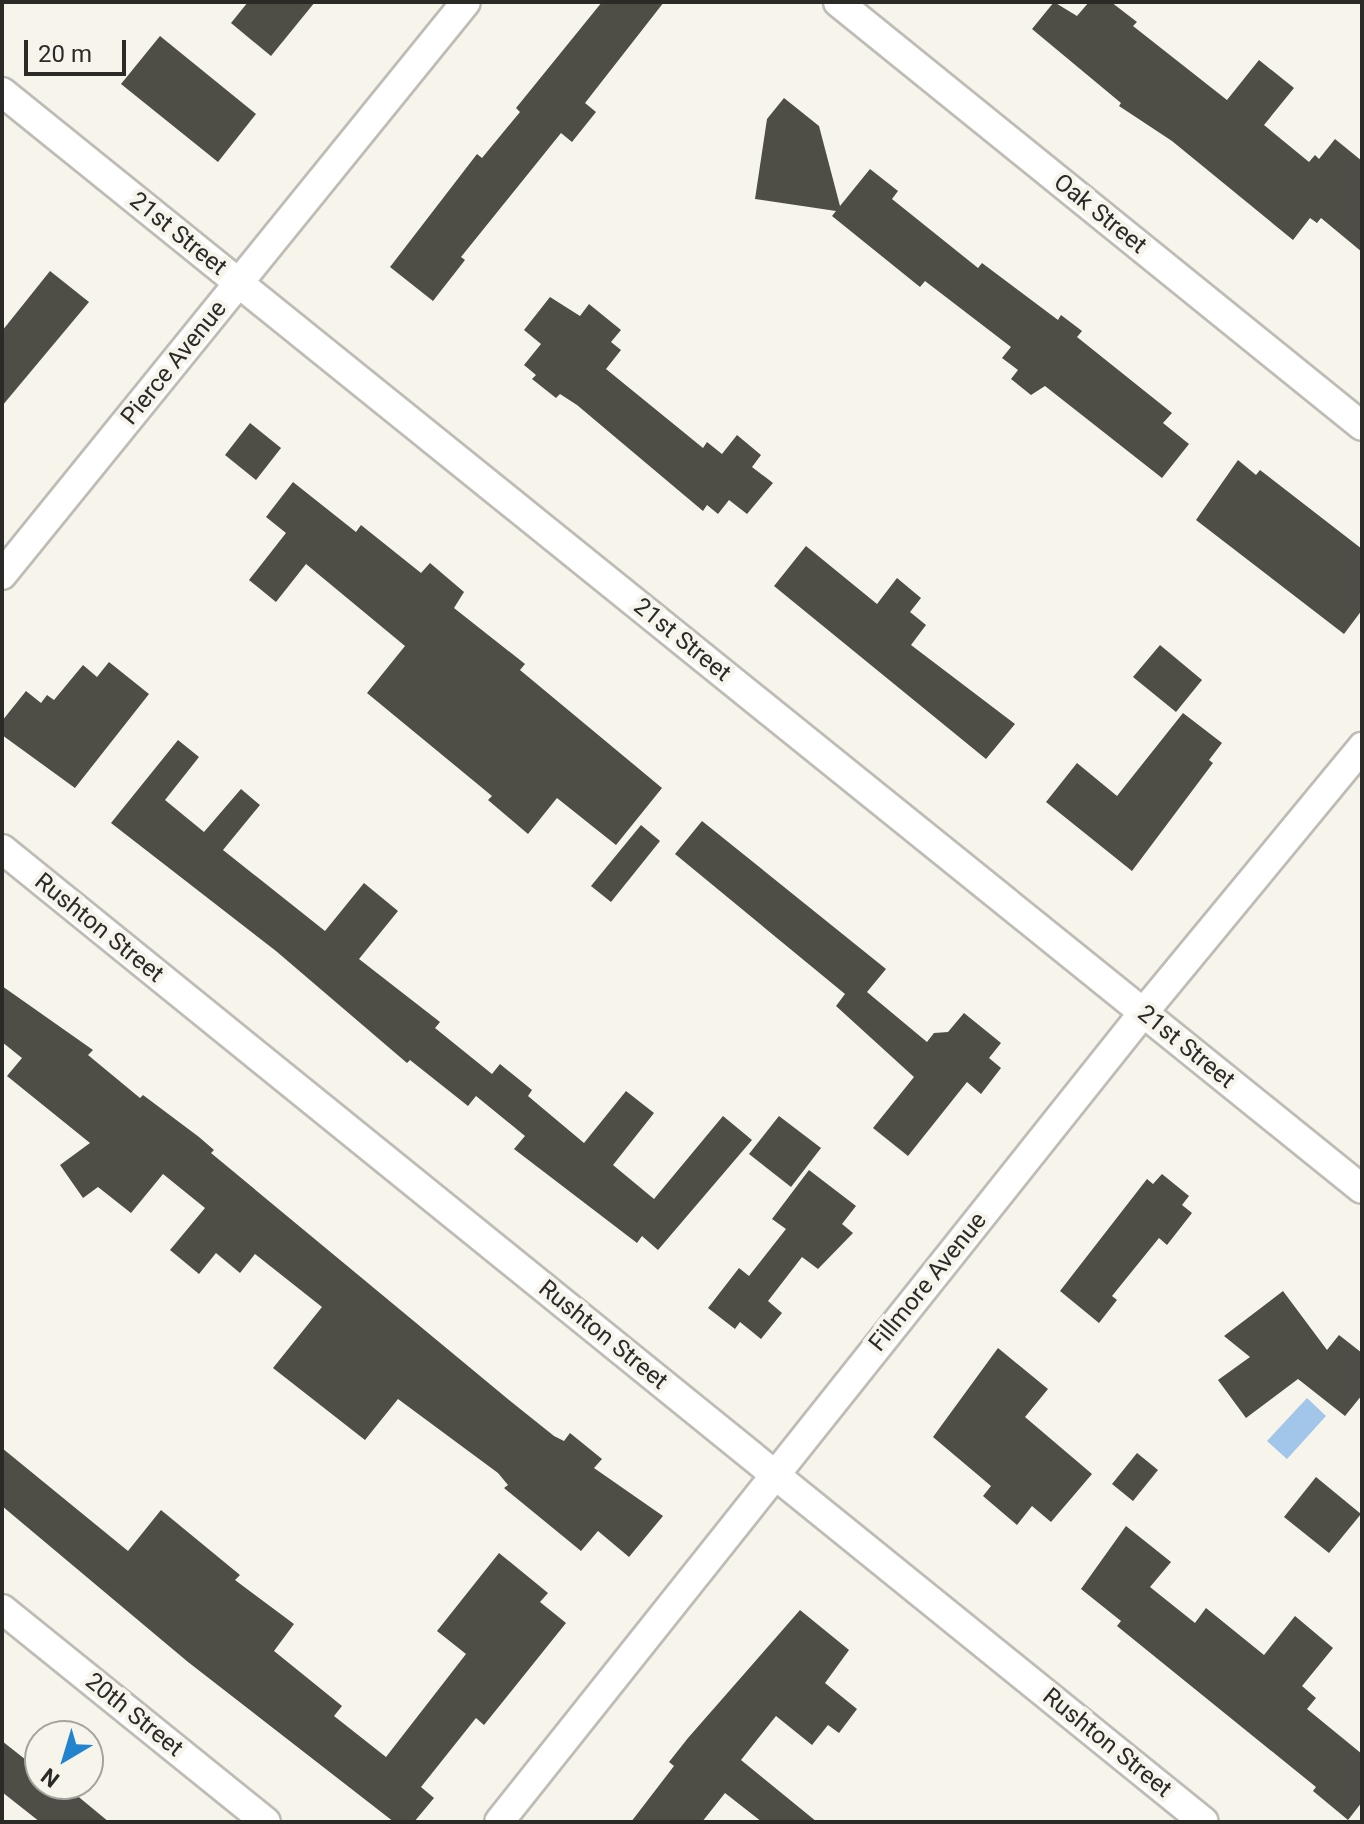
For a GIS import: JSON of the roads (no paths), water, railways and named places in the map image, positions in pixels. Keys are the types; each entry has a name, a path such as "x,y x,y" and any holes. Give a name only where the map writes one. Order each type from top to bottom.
{"street":[{"name":"Pierce Avenue","path":"2,575 466,2"},
{"name":"Oak Street","path":"838,2 1362,426"},
{"name":"21st Street","path":"2,92 1362,1189"},
{"name":"Fillmore Avenue","path":"499,1822 1143,1013 1362,747"},
{"name":"Rushton Street","path":"2,849 1204,1822"},
{"name":"20th Street","path":"2,1609 266,1822"}],"water":[{"path":"1307,1398 1326,1416 1287,1459 1267,1441"}]}
